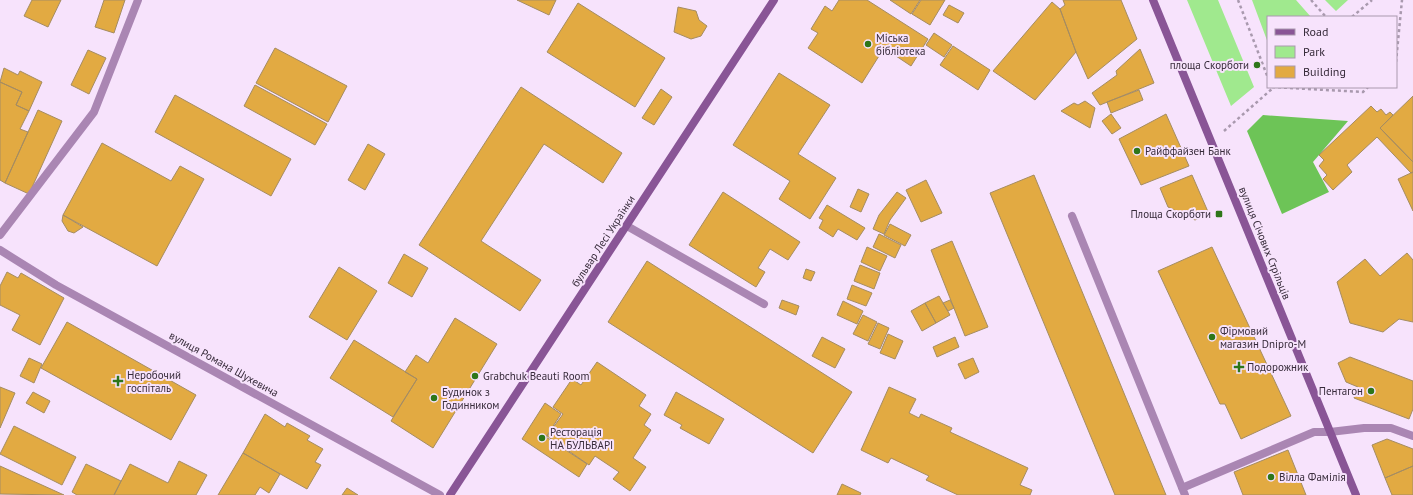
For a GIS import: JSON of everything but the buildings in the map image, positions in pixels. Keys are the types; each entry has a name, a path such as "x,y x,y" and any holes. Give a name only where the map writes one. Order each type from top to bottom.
{"street":[{"path":"0,235 94,112 138,0"},
{"name":"бульвар Лесі Українки","path":"450,495 774,0"},
{"name":"вулиця Січових Стрільців","path":"1153,0 1356,495"},
{"path":"1072,216 1184,491 1314,432 1330,432 1364,428 1391,428 1413,436"},
{"path":"627,226 764,304"},
{"name":"вулиця Романа Шухевича","path":"0,250 56,285 440,495"}],"path":[{"path":"1238,0 1267,75"},
{"path":"1310,0 1325,16"},
{"path":"1353,16 1372,0"},
{"path":"1397,52 1402,0"},
{"path":"1229,126 1271,88"},
{"path":"1290,88 1363,92 1367,88"}],"green space":[{"path":"1187,0 1218,0 1254,87 1231,106"},
{"path":"1252,0 1296,0 1310,16 1267,16 1267,40"},
{"path":"1325,0 1348,0 1336,11"},
{"path":"1263,115 1348,121 1313,162 1329,192 1282,214 1247,131"}],"place":[{"name":"Міська бібліотека","path":"868,44"},
{"name":"площа Скорботи","path":"1257,65"},
{"name":"Райффайзен Банк","path":"1137,151"},
{"name":"Площа Скорботи","path":"1219,214"},
{"name":"Фірмовий магазин Dnipro-M","path":"1212,337"},
{"name":"Подорожник","path":"1239,367"},
{"name":"Grabchuk Beauti Room","path":"475,376"},
{"name":"Неробочий госпіталь","path":"118,381"},
{"name":"Пентагон","path":"1371,391"},
{"name":"Будинок з Годинником","path":"434,398"},
{"name":"Ресторація НА БУЛЬВАРІ","path":"542,438"},
{"name":"Вілла Фамілія","path":"1271,477"}]}
